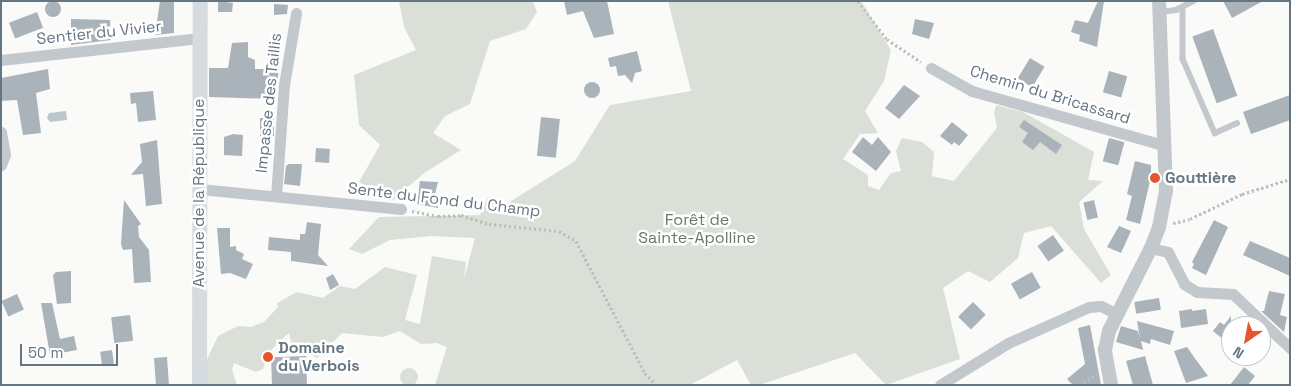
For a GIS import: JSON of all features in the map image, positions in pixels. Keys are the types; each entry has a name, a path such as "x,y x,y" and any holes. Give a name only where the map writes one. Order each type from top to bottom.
{"main road":[{"name":"Avenue de la République","path":"199,385 200,1"}],"street":[{"path":"1111,385 1106,369 1105,350 1116,313 1151,248 1159,227 1166,185 1159,7"},
{"name":"Impasse des Taillis","path":"276,196 284,85 296,13"},
{"name":"Sentier du Vivier","path":"1,60 200,38"},
{"name":"Chemin du Bricassard","path":"931,68 972,92 1163,145"},
{"path":"1,132 5,156 1,165"},
{"name":"Sente du Fond du Champ","path":"200,189 401,209"},
{"path":"1151,248 1168,252 1184,284 1197,292 1233,294 1290,348"},
{"path":"940,385 1008,343 1088,307 1101,306 1116,313"}],"lane":[{"path":"1159,7 1183,7 1194,1"},
{"path":"1183,7 1183,58 1215,133 1237,123"}],"path":[{"path":"858,1 887,39 931,68"},
{"path":"1159,227 1190,219 1242,194 1290,179"},
{"name":"Sente du Fond du Champ","path":"401,209 438,216 461,215 489,224 559,231 576,241 645,373 656,385"},
{"path":"1079,385 1106,369"}],"green space":[{"path":"399,1 533,1 537,12 526,29 490,41 470,104 445,116 433,133 461,150 424,173 393,200 359,182 380,145 359,125 354,75 416,50 404,27"},
{"name":"Forêt de Sainte-Apolline","path":"668,1 861,1 891,50 884,81 865,111 878,133 860,134 843,159 868,175 868,186 879,190 891,173 901,171 896,151 902,138 922,142 934,152 932,176 954,181 997,128 994,113 996,105 1023,112 1094,152 1088,180 1103,181 1079,202 1084,229 1111,275 1101,283 1051,226 1024,233 1018,258 990,282 968,271 943,288 960,359 886,385 855,353 759,385 751,385 737,360 690,385 435,385 447,347 437,343 421,344 400,331 383,337 342,333 317,358 292,346 289,333 268,353 263,369 256,372 234,363 232,370 237,385 205,385 205,364 218,336 238,326 251,327 264,322 278,307 277,303 297,292 323,298 340,286 355,289 385,267 417,275 405,320 420,324 432,256 466,262 464,279 475,238 431,236 390,240 362,254 349,249 379,217 480,215 487,198 508,203 575,161 610,105 691,91"},
{"path":"409,368 415,371 418,377 415,383 409,386 403,383 400,377 403,371"}],"shaded area":[{"path":"66,111 67,120 50,122 47,118 49,113"}],"building":[{"path":"53,1 61,9 53,17 45,9"},
{"path":"160,1 174,1 174,33 155,35"},
{"path":"218,1 233,3 232,12 218,12"},
{"path":"564,1 607,1 614,34 594,38 583,11 567,15"},
{"path":"1098,1 1104,1 1097,47 1079,41 1080,35 1071,32 1075,20 1088,23"},
{"path":"1223,1 1263,1 1232,18"},
{"path":"274,4 288,5 287,14 274,15"},
{"path":"37,12 43,28 15,39 9,23"},
{"path":"71,19 110,20 111,40 71,45"},
{"path":"915,19 934,23 929,39 912,34"},
{"path":"1213,29 1237,96 1217,103 1192,37"},
{"path":"248,42 248,57 255,60 255,69 279,69 275,99 209,97 209,68 228,68 232,43"},
{"path":"637,51 642,71 635,73 632,83 625,75 618,76 616,66 610,67 608,58"},
{"path":"1030,58 1045,67 1032,87 1018,79"},
{"path":"48,69 50,89 36,93 41,133 23,135 17,100 1,101 1,78"},
{"path":"1109,71 1127,76 1121,97 1103,92"},
{"path":"589,82 595,82 600,87 598,96 589,98 584,93 584,87"},
{"path":"904,85 920,96 899,119 885,108"},
{"path":"153,91 156,120 138,122 136,103 131,104 130,93"},
{"path":"1290,95 1290,120 1251,134 1243,112"},
{"path":"541,117 560,119 556,158 537,156"},
{"path":"260,118 274,118 274,136 260,136"},
{"path":"1024,120 1062,145 1056,154 1040,142 1033,150 1022,142 1028,133 1019,127"},
{"path":"952,122 968,135 959,146 954,142 952,145 940,136"},
{"path":"233,134 243,135 242,156 224,155 224,137"},
{"path":"863,137 872,145 878,137 891,152 876,171 852,152"},
{"path":"1109,138 1124,142 1118,165 1103,161"},
{"path":"157,140 162,204 146,206 143,174 131,175 142,162 140,144"},
{"path":"316,148 330,149 329,163 315,162"},
{"path":"1135,161 1151,165 1151,177 1140,224 1126,220 1132,196 1127,194"},
{"path":"289,164 302,164 300,186 284,184 286,166"},
{"path":"420,181 438,182 435,194 440,195 438,208 417,204"},
{"path":"124,200 141,224 138,226 139,237 149,250 151,282 134,283 132,249 123,250 121,244"},
{"path":"1094,200 1098,218 1087,220 1083,202"},
{"path":"1214,220 1228,227 1206,275 1192,268 1194,264 1192,262"},
{"path":"307,222 321,224 318,255 328,266 291,261 291,252 268,250 269,237 300,240 300,234 305,234"},
{"path":"1119,226 1131,231 1121,253 1107,247"},
{"path":"217,228 230,228 230,247 236,246 236,250 244,254 242,259 253,264 246,279 230,273 221,274"},
{"path":"1053,235 1064,251 1048,261 1037,246"},
{"path":"1250,241 1290,258 1290,276 1243,255"},
{"path":"71,271 71,303 57,304 53,275 56,272"},
{"path":"1032,272 1041,288 1020,299 1011,284"},
{"path":"333,274 339,285 330,290 326,278"},
{"path":"1269,291 1285,294 1280,315 1287,317 1284,332 1271,320 1271,316 1266,316 1261,311 1264,311"},
{"path":"17,294 24,310 8,316 1,301"},
{"path":"1159,298 1161,310 1136,314 1134,302"},
{"path":"973,302 986,315 971,330 958,317"},
{"path":"41,303 52,303 60,339 74,336 77,350 50,355"},
{"path":"1192,309 1192,311 1206,309 1208,324 1181,328 1179,311"},
{"path":"130,315 133,341 114,343 111,317"},
{"path":"1137,321 1174,331 1170,345 1151,339 1150,344 1141,341 1143,350 1116,342 1121,326 1138,331 1140,339"},
{"path":"1221,323 1221,338 1213,331"},
{"path":"1090,325 1101,385 1073,385 1067,379 1085,364 1078,328"},
{"path":"1187,347 1208,376 1186,383 1174,351"},
{"path":"112,350 114,364 102,366 100,352"},
{"path":"306,356 307,385 272,385 271,357"},
{"path":"1145,356 1153,385 1133,385 1126,361"},
{"path":"167,357 169,385 156,385 154,358"},
{"path":"1244,367 1255,376 1248,385 1230,385"}],"place":[{"name":"Gouttière","path":"1155,178"},
{"name":"Domaine du Verbois","path":"268,357"}]}
